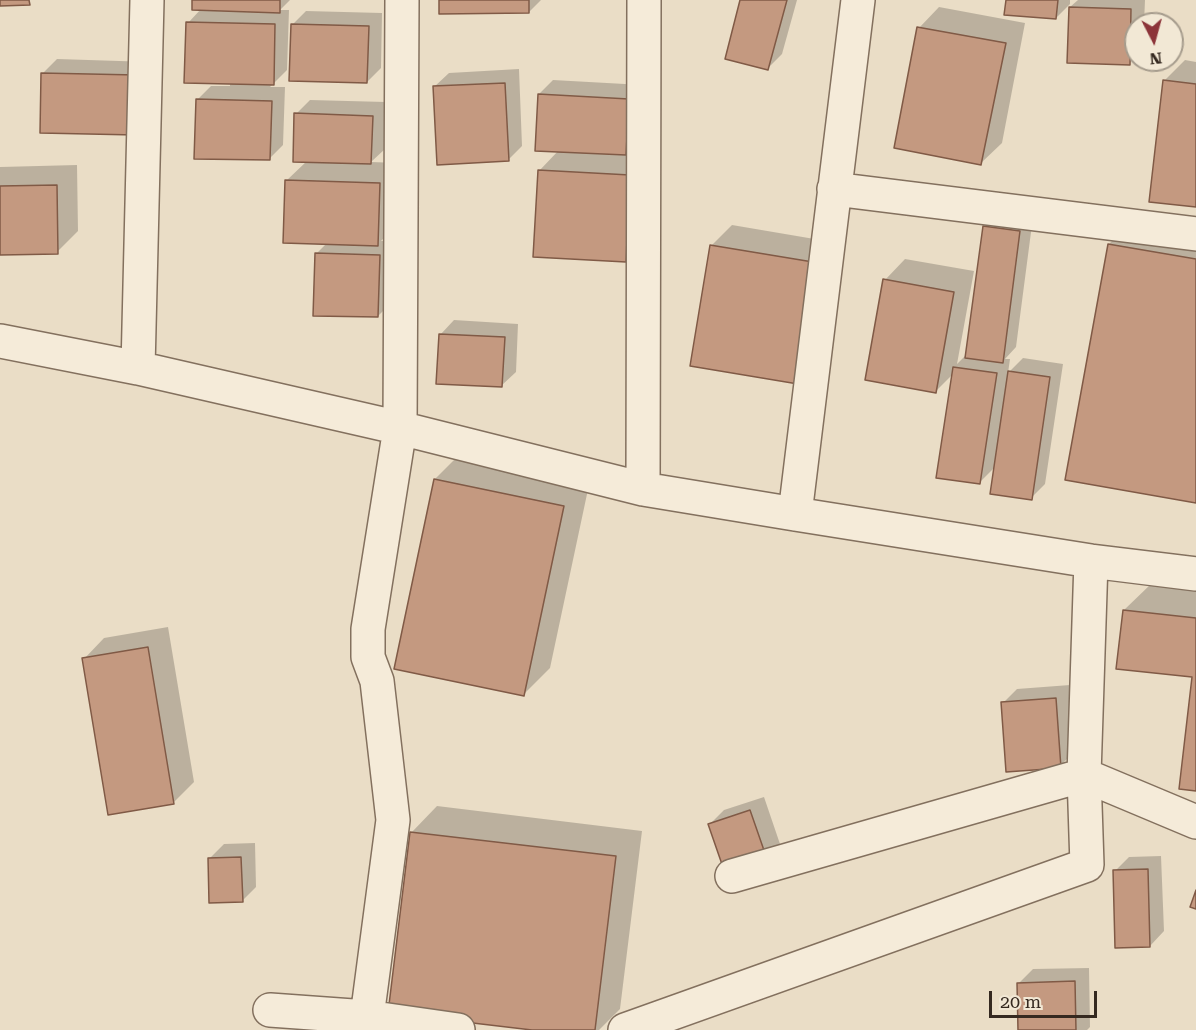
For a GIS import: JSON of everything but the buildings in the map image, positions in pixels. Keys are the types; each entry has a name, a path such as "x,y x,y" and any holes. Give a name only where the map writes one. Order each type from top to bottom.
{"street":[{"path":"138,368 147,0"},
{"path":"367,1017 393,820 379,699 368,657 368,629 400,428 402,0"},
{"path":"643,489 644,0"},
{"path":"795,514 858,0"},
{"path":"834,189 1196,234"},
{"path":"0,341 138,368 400,428 643,489 1091,561 1196,574"},
{"path":"625,1030 1087,865 1084,775 1091,561"},
{"path":"732,876 1084,775 1196,822"},
{"path":"270,1010 367,1017 458,1030"}]}
